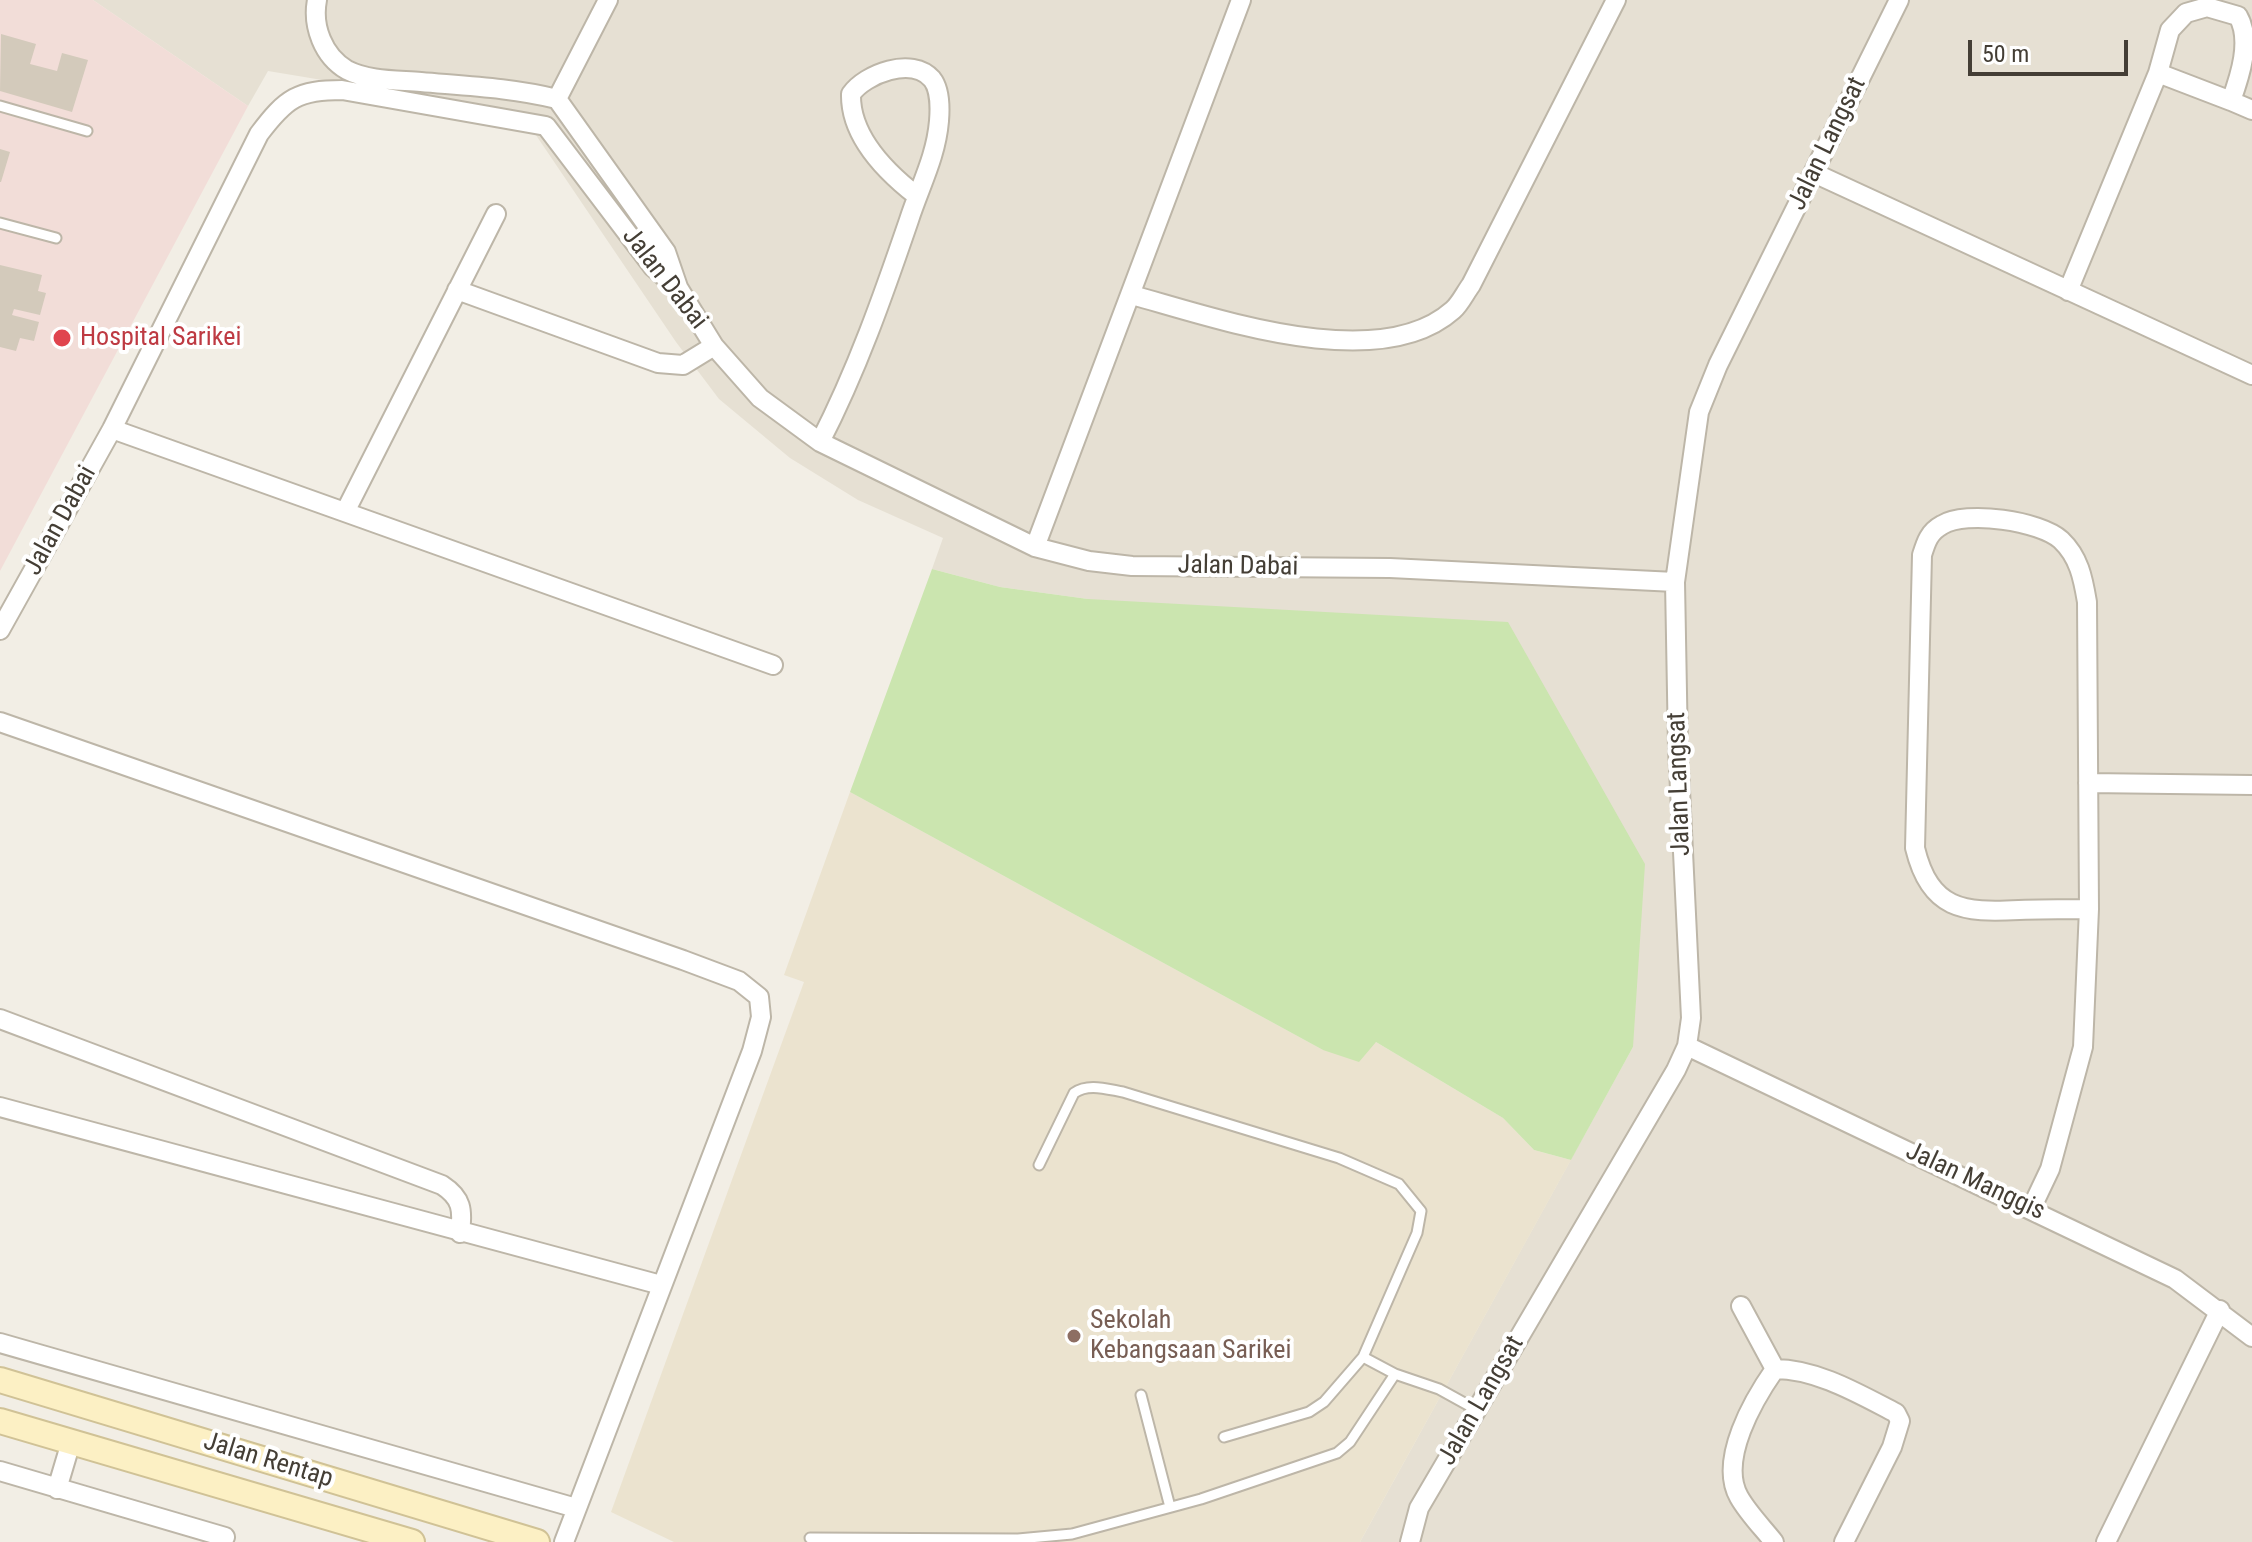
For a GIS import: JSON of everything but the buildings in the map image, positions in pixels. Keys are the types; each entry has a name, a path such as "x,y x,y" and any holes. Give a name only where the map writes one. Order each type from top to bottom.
{"main road":[{"name":"Jalan Rentap","path":"0,1380 537,1542"},
{"name":"Jalan Rentap","path":"0,1421 412,1542"}],"street":[{"path":"317,0 314,13 323,46 346,69 395,80 522,91 557,99 666,252 679,289"},
{"path":"557,99 608,0"},
{"path":"1035,547 1241,0"},
{"path":"1132,295 1276,334 1330,340 1386,339 1421,329 1453,310 1471,285 1616,0"},
{"name":"Jalan Langsat","path":"1410,1542 1419,1508 1668,1084 1687,1046 1691,1018 1677,733 1675,582 1699,412 1718,365 1899,0"},
{"path":"2068,291 2158,73 2170,30 2186,13 2207,7 2224,9 2238,16 2243,25 2240,70 2231,101"},
{"path":"820,442 871,330 917,196 928,175 939,120 938,97 932,79 911,71 885,70 870,75 851,94 854,118 880,162 917,196"},
{"path":"2158,73 2252,110"},
{"name":"Jalan Dabai","path":"0,630 112,429 259,134 293,97 313,90 342,90 546,126 653,267 679,289 714,346 760,398 820,442 1035,547 1089,561 1132,566 1390,568 1675,582"},
{"path":"1814,173 2252,375"},
{"path":"345,512 496,214"},
{"path":"457,290 658,363 683,365 714,346"},
{"path":"112,429 773,665"},
{"path":"2031,1209 2050,1169 2083,1047 2089,909 2087,602 2076,559 2060,540 2039,527 1976,519 1944,523 1929,536 1922,555 1915,848 1921,873 1939,897 1958,908 1979,912 2089,909"},
{"path":"0,722 683,960 739,981 759,997 761,1017 752,1051 564,1542"},
{"path":"2088,783 2252,785"},
{"path":"0,1019 442,1185 456,1194 461,1205 460,1233"},
{"name":"Jalan Manggis","path":"1687,1046 2175,1279 2252,1337"},
{"path":"0,1107 661,1285"},
{"path":"1741,1306 1775,1369"},
{"path":"2106,1542 2220,1310"},
{"path":"0,1343 576,1508"},
{"path":"1774,1542 1738,1495 1733,1478 1741,1429 1756,1396 1775,1369"},
{"path":"1775,1369 1795,1369 1823,1379 1896,1413 1900,1421 1892,1447 1844,1542"},
{"path":"57,1489 71,1442"},
{"path":"0,1471 225,1537"}],"lane":[{"path":"0,106 87,131"},
{"path":"0,223 56,238"},
{"path":"1039,1165 1074,1093 1092,1087 1123,1092 1339,1158 1399,1184 1421,1211 1417,1233 1363,1357 1324,1402 1309,1412 1224,1437"},
{"path":"1363,1357 1395,1374 1439,1389 1477,1410"},
{"path":"810,1538 1018,1539 1072,1534 1170,1507 1337,1453 1350,1442 1395,1374"},
{"path":"1141,1395 1170,1507"}],"shaded area":[{"name":"Hospital Sarikei","path":"0,0 93,0 248,106 0,571"},
{"path":"93,0 2252,0 2252,1542 1360,1542 1633,1047 1088,599 1000,587 932,569 943,538 858,500 790,458 719,399 676,342 521,113 268,71 248,106"},
{"name":"Sekolah Kebangsaan Sarikei","path":"850,792 1323,1050 1376,1042 1503,1118 1534,1150 1571,1160 1360,1542 674,1542 611,1512 804,982 784,975"}],"green space":[{"path":"932,569 1000,587 1088,599 1508,622 1645,864 1633,1047 1571,1160 1534,1150 1503,1118 1376,1042 1359,1062 1323,1050 850,792"}],"place":[{"name":"Hospital Sarikei","path":"62,338"},
{"name":"Sekolah Kebangsaan Sarikei","path":"1074,1336"}]}
